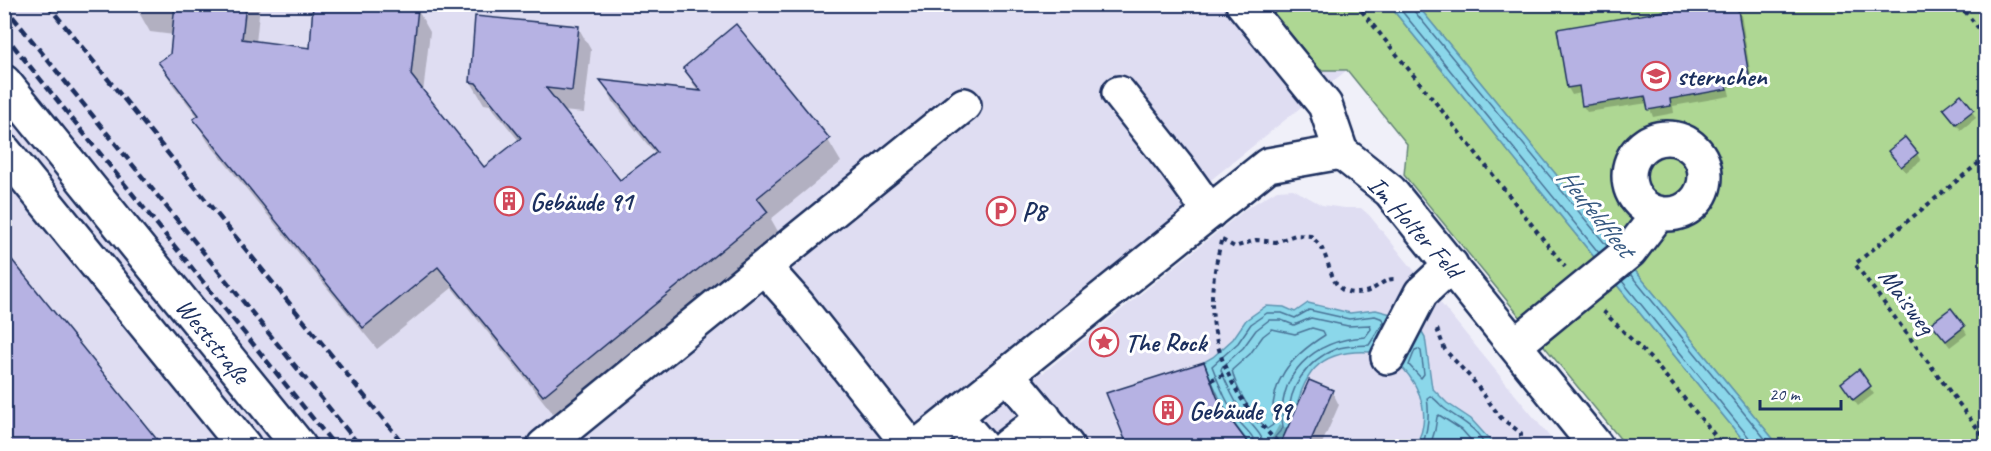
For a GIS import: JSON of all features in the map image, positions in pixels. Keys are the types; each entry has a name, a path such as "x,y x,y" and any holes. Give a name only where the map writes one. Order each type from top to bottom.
{"street":[{"path":"918,447 1045,344 1215,226 1269,165 1341,152 1325,105 1243,4"},
{"name":"Weststraße","path":"4,82 298,447"},
{"path":"1119,93 1176,165 1215,226"},
{"path":"544,447 964,105"},
{"name":"Weststraße","path":"4,151 244,447"},
{"name":"Im Holter Feld","path":"1341,152 1390,191 1596,447"},
{"path":"1515,345 1630,250 1659,213"},
{"path":"93,260 126,235"},
{"path":"1388,357 1421,293 1451,265"},
{"path":"764,267 798,304 910,447"},
{"path":"1008,375 1067,447"},
{"path":"957,417 981,447"},
{"path":"1007,447 1044,417"}],"path":[{"path":"1356,4 1554,253"},
{"path":"1959,4 1986,37"},
{"name":"Maisweg","path":"1986,157 1855,264 1986,440"},
{"path":"1215,226 1213,317 1216,339 1227,373 1250,412 1282,447"},
{"path":"1215,226 1235,247 1256,240 1276,242 1295,235 1311,236 1323,249 1334,283 1346,292 1367,292 1390,279 1406,279 1421,293 1445,350 1472,379 1501,417 1521,433 1521,447"},
{"path":"1652,360 1724,447"},
{"path":"1211,380 1227,373"}],"shaded area":[{"path":"4,5 1267,5 1320,70 1347,70 1186,200 1184,212 1020,345 1043,373 1247,208 1277,190 1293,189 1322,205 1361,208 1369,215 1557,446 5,446"}],"green space":[{"path":"1267,5 1389,5 1748,446 1626,446 1404,175 1407,144 1347,70 1320,70"},
{"path":"1417,5 1986,5 1986,446 1779,446"}],"water":[{"path":"1389,5 1417,5 1779,446 1748,446"},
{"path":"1308,303 1350,313 1376,310 1395,315 1372,352 1348,353 1330,357 1317,366 1301,393 1284,446 1252,446 1236,427 1224,406 1204,362 1233,339 1246,320 1266,306 1284,307 1295,312"},
{"path":"1418,325 1425,337 1432,388 1447,403 1471,419 1490,440 1490,446 1415,446 1420,436 1424,415 1415,385 1402,367"}],"building":[{"name":"Gebäude 91","path":"175,4 246,4 242,39 310,48 313,4 384,4 418,8 411,75 484,167 521,138 476,83 470,82 475,16 579,26 572,91 546,88 620,180 657,152 600,80 701,91 683,68 736,24 830,139 757,198 768,212 543,396 438,267 363,328 193,119 199,115 158,62 170,54"},
{"path":"1706,4 1737,4 1749,76 1725,80 1727,89 1670,99 1671,106 1648,110 1645,96 1582,106 1579,86 1567,88 1557,29"},
{"path":"1961,94 1974,110 1956,124 1943,108"},
{"path":"1905,137 1918,153 1901,167 1888,151"},
{"path":"4,250 163,447 4,447"},
{"path":"1951,308 1965,326 1946,341 1931,323"},
{"name":"Gebäude 99","path":"1204,362 1217,397 1251,447 1128,447 1106,393"},
{"path":"1859,369 1871,386 1853,400 1841,383"},
{"path":"1309,380 1333,390 1308,447 1279,447"}],"railway":[{"path":"47,4 405,446"},
{"path":"4,6 360,446"},
{"path":"4,34 335,446"}],"place":[{"name":"sternchen","path":"1656,76"},
{"name":"Gebäude 91","path":"509,201"},
{"name":"P8","path":"1001,211"},
{"name":"The Rock","path":"1104,342"},
{"name":"Gebäude 99","path":"1168,410"}],"water label":[{"name":"Heufeldfleet","path":"1596,212"}]}
